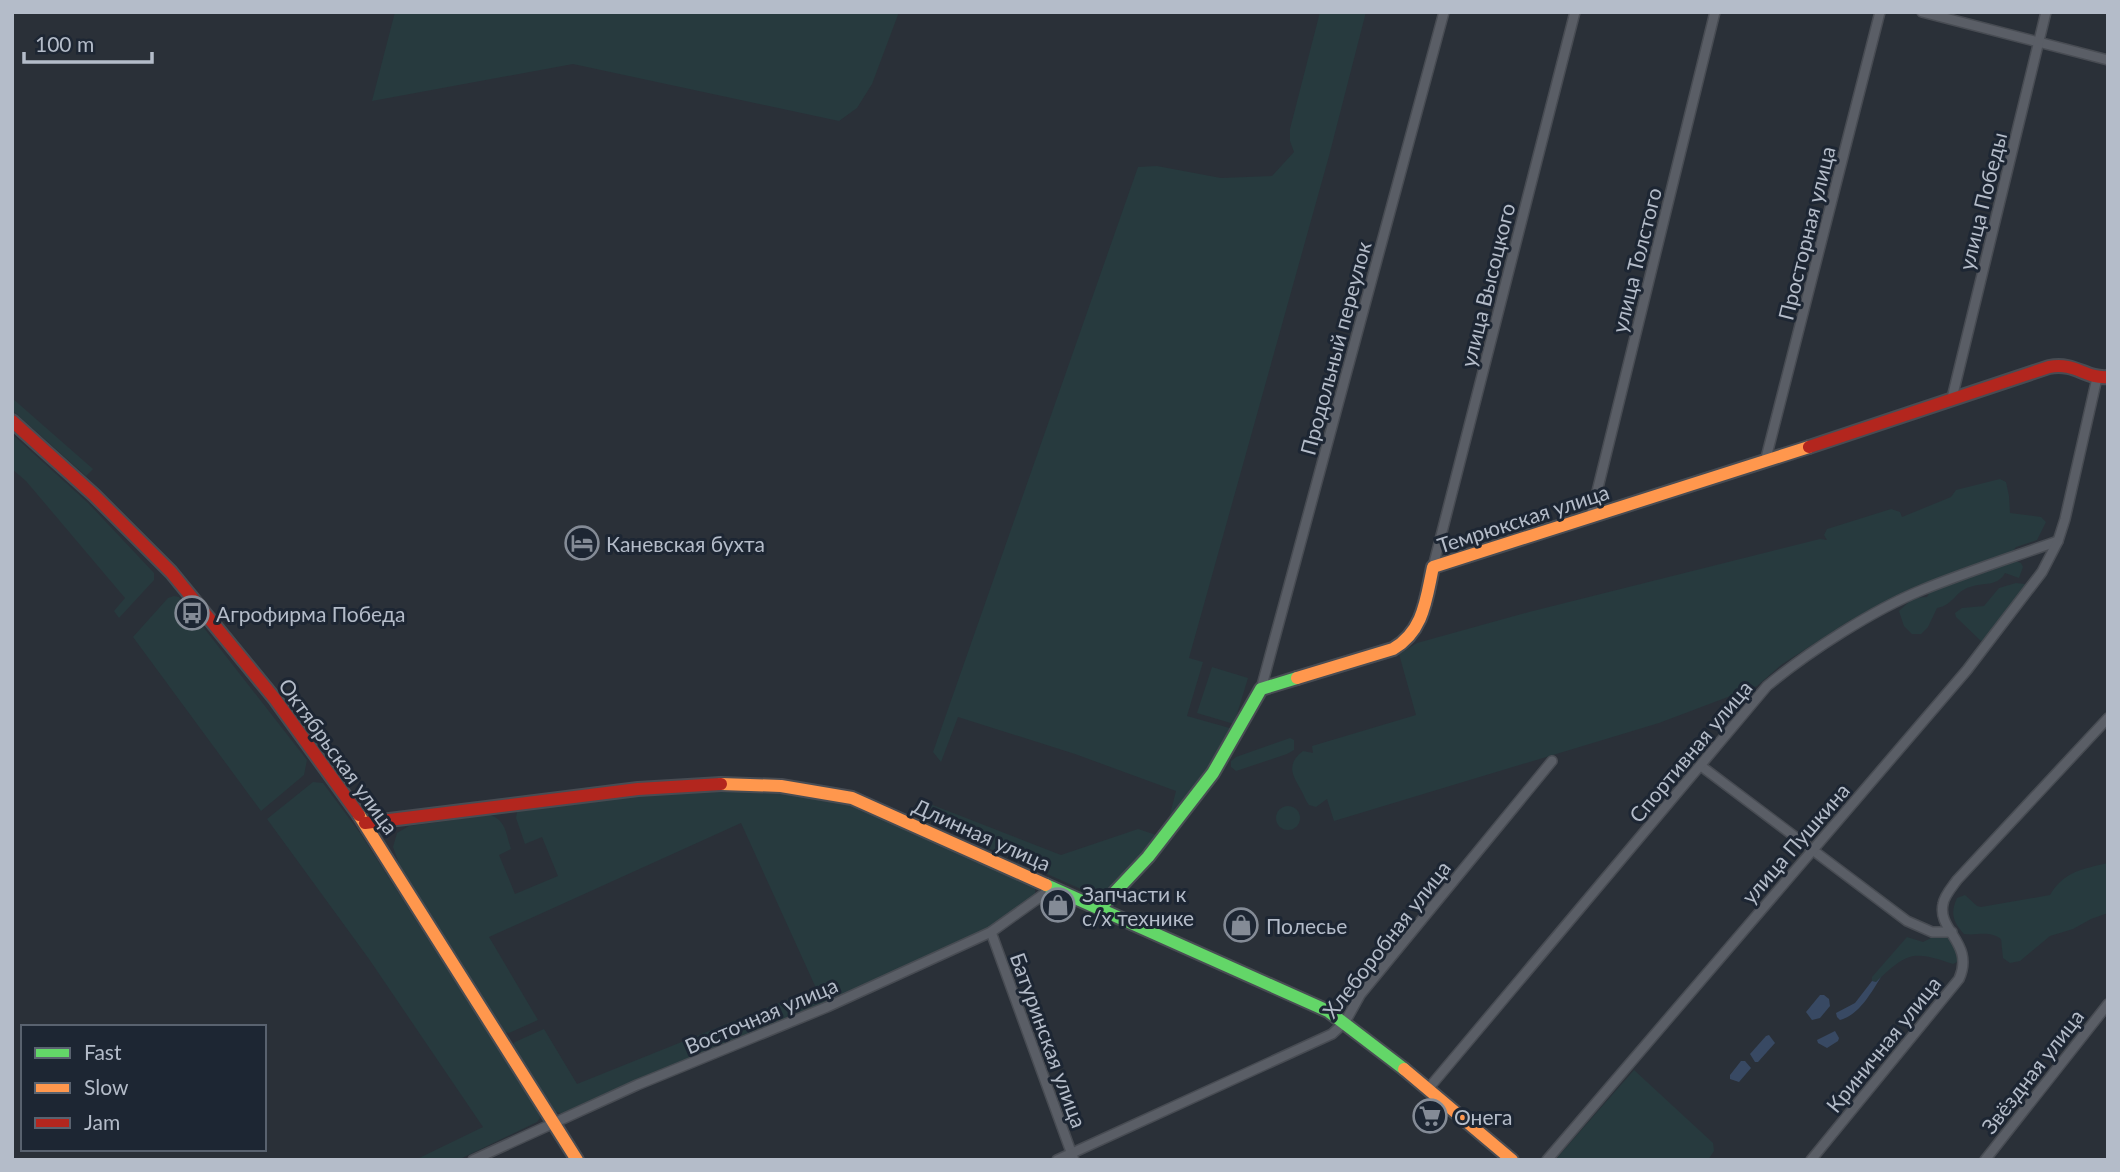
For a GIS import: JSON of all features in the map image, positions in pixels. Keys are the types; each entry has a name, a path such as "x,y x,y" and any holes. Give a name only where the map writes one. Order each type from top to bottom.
{"street":[{"name":"улица Высоцкого","path":"1433,567 1575,12"},
{"name":"улица Толстого","path":"1591,516 1715,12"},
{"name":"Просторная улица","path":"1765,462 1880,12"},
{"path":"1922,12 2108,60"},
{"name":"улица Победы","path":"1952,398 2046,12"},
{"name":"Продольный переулок","path":"1261,689 1443,14"},
{"name":"Темрюкская улица","path":"1261,689 1393,649 1407,642 1418,626 1433,567 1765,462 2029,373 2056,366 2081,369 2102,378"},
{"name":"улица Пушкина","path":"1547,1160 1967,670 2042,572 2058,541 2102,378"},
{"name":"Октябрьская улица","path":"12,421 94,495 171,572 275,699 365,823 577,1160"},
{"name":"Спортивная улица","path":"1428,1089 1768,686 1811,653 1921,590 2058,541"},
{"path":"1100,908 1148,857 1213,773 1261,689"},
{"name":"Криничная улица","path":"1811,1160 1959,979 1963,970 1960,946 1942,915 1942,906 1957,880 2108,718"},
{"name":"Хлеборобная улица","path":"1057,1160 1073,1156 1322,1041 1345,1022 1360,995 1552,761"},
{"path":"1701,766 1907,921 1923,929 1952,932"},
{"name":"Длинная улица","path":"365,823 610,791 707,782 764,783 852,797 1302,999 1345,1022 1512,1160"},
{"name":"Восточная улица","path":"473,1160 637,1085 827,1007 991,932 1054,887"},
{"name":"Батуринская улица","path":"991,932 1073,1156"},
{"name":"Звёздная улица","path":"1984,1160 2108,1004"}],"green space":[{"path":"395,12 899,12 872,84 857,108 839,121 573,64 372,101"},
{"path":"1320,12 1366,12 1329,156 1189,658 1203,662 1187,716 1233,729 1203,775 1169,818 1176,791 1075,754 958,717 941,762 933,752 1138,167 1157,166 1221,178 1272,176 1294,152 1290,129"},
{"path":"12,398 93,469 86,476 12,410"},
{"path":"12,434 88,503 154,573 154,580 119,618 114,611 125,598 26,481 12,469"},
{"path":"2000,479 2006,482 2010,513 2041,517 2046,522 2037,540 2016,547 2011,553 1967,567 1884,602 1781,665 1757,686 1659,723 1334,821 1327,799 1316,807 1309,805 1295,779 1292,770 1294,760 1303,751 1313,753 1312,746 1416,715 1399,654 1417,643 1529,612 1820,539 1827,540 1824,535 1827,529 1891,509 1900,512 1902,517 1951,497 1956,490"},
{"path":"2016,561 2023,567 2019,578 2005,573 1994,582 1965,589 1947,604 1937,608 1928,627 1921,634 1912,634 1904,626 1899,611 1913,598 1927,597 1931,590"},
{"path":"2016,583 2025,584 2025,588 1987,640 1981,641 1956,617 1955,613 1962,608 1984,606 1999,588"},
{"path":"179,597 189,610 187,614 192,620 197,619 307,760 304,775 261,811 133,637 168,598"},
{"path":"1212,667 1248,678 1234,724 1197,713"},
{"path":"1290,738 1294,740 1294,750 1287,754 1236,771 1231,767 1231,761 1236,757"},
{"path":"313,782 323,783 360,833 539,1112 540,1118 537,1122 458,1160 415,1160 483,1127 369,959 267,819"},
{"path":"742,789 829,796 847,802 1035,883 1035,894 986,930 826,1003 563,1114 556,1112 512,1045 515,1042 544,1029 577,1084 816,988 741,823 489,937 538,1020 509,1033 504,1032 400,866 393,847 397,833 409,826 490,815 495,817 505,828 511,849 499,855 515,894 558,876 542,837 525,844 516,818 517,812 522,809 699,790"},
{"path":"925,802 1061,855 1138,829 1156,835 1106,896 1099,897 907,812"},
{"path":"1288,806 1296,810 1300,818 1296,826 1288,830 1280,826 1276,818 1280,810"},
{"path":"2108,863 2108,913 2050,936 2020,961 2010,963 2003,958 2001,939 1987,934 1964,934 1955,921 1953,913 1957,898 1965,895 1981,907 2050,895 2068,876 2082,869"},
{"path":"1945,936 1956,947 1957,962 1953,964 1928,957 1911,956 1903,959 1876,982 1872,981 1872,977 1907,937 1923,942 1933,937"},
{"path":"1634,1070 1713,1143 1714,1151 1708,1160 1555,1160"}],"water":[{"path":"1881,977 1859,1008 1840,1020 1837,1017 1836,1013 1855,1003 1872,981 1876,982"},
{"path":"1820,995 1829,999 1830,1006 1820,1018 1812,1020 1806,1012"},
{"path":"1835,1031 1838,1041 1827,1048 1818,1043 1817,1040"},
{"path":"1769,1035 1775,1043 1755,1062 1750,1054"},
{"path":"1741,1061 1745,1061 1751,1068 1739,1082 1730,1079 1730,1075"}],"traffic: fast":[{"path":"1100,908 1148,857 1213,773 1261,689 1297,678"},
{"path":"1046,885 1328,1011 1404,1069"}],"traffic: slow":[{"path":"1297,678 1393,649 1403,642 1422,613 1433,567 1809,447"},
{"path":"721,784 781,786 852,798 1046,885"},
{"path":"359,815 577,1160"},
{"path":"1404,1069 1512,1160"}],"traffic: jam":[{"path":"1809,447 2049,367 2073,368 2093,376 2108,377"},
{"path":"12,421 94,495 171,572 275,699 359,815"},
{"path":"365,823 638,789 721,784"}],"place":[{"name":"Каневская бухта","path":"582,543"},
{"name":"Агрофирма Победа","path":"192,613"},
{"name":"Запчасти к с/х технике","path":"1058,905"},
{"name":"Полесье","path":"1241,925"},
{"name":"Онега","path":"1430,1116"}]}
